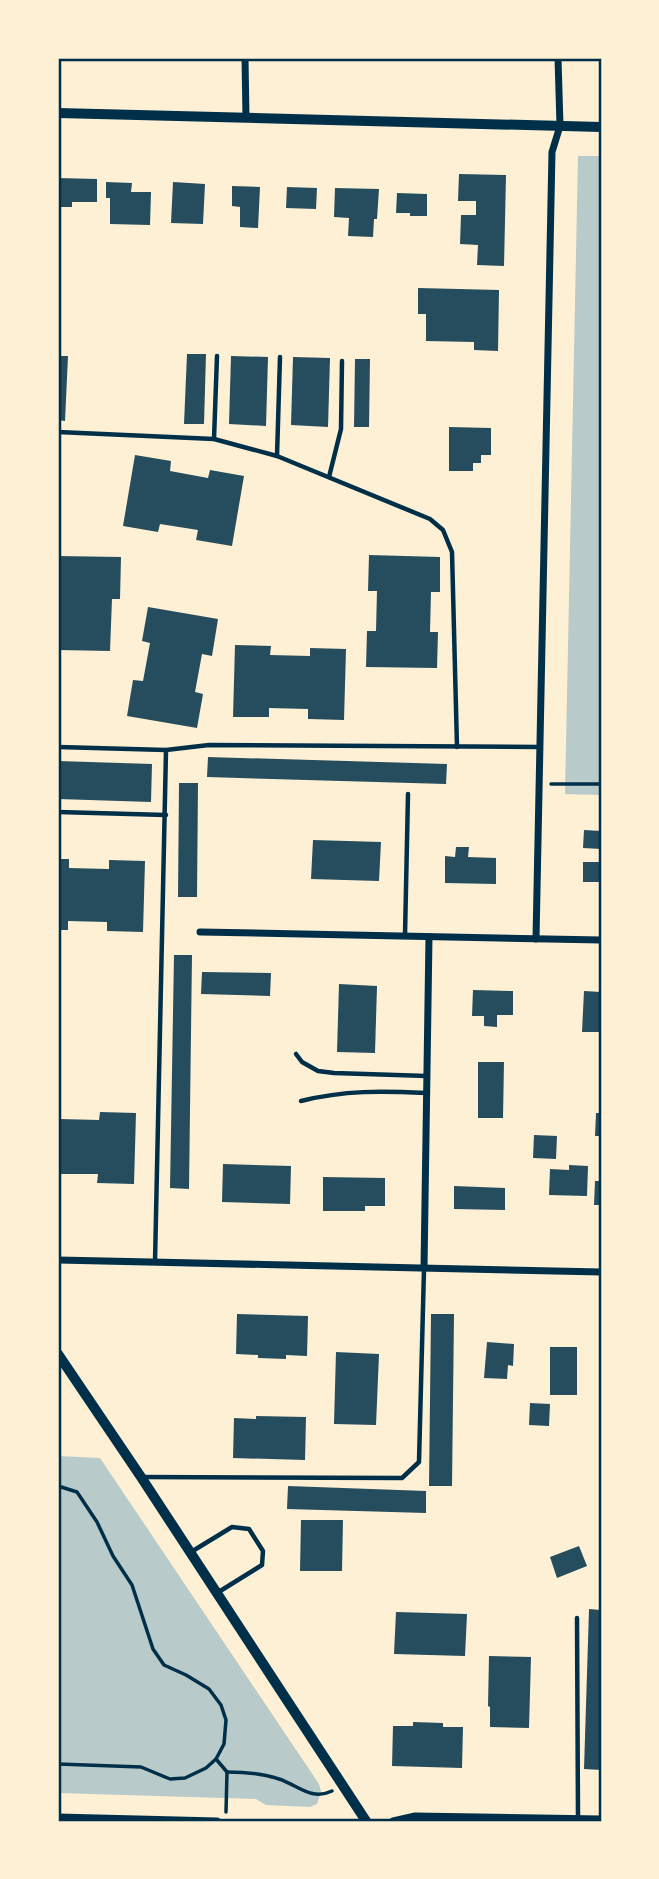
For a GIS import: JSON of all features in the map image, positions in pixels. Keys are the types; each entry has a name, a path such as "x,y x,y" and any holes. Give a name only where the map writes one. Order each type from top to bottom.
{"street":[{"path":"244,58 246,118"},
{"path":"536,939 552,152 561,126 558,58"},
{"path":"58,113 601,127"},
{"path":"200,932 601,940"},
{"path":"424,1268 429,937"},
{"path":"58,1260 601,1272"},
{"path":"58,1354 366,1821"},
{"path":"393,1821 415,1816 601,1819"},
{"path":"58,1817 217,1821"}],"lane":[{"path":"214,439 216,356"},
{"path":"277,456 280,357"},
{"path":"329,477 341,429 342,361"},
{"path":"58,432 214,439 277,456 430,519 443,530 452,552 457,747"},
{"path":"58,747 166,750 209,745 539,747"},
{"path":"155,1262 166,750"},
{"path":"405,936 408,794"},
{"path":"58,812 166,815"},
{"path":"296,1054 302,1062 318,1071 427,1076"},
{"path":"300,1101 329,1094 358,1092 427,1093"},
{"path":"141,1477 402,1478 419,1462 424,1268"},
{"path":"190,1552 232,1527 249,1529 256,1539 263,1551 262,1565 217,1593"},
{"path":"577,1618 578,1818"}],"path":[{"path":"539,783 601,784"},
{"path":"58,1486 77,1492 97,1522 113,1556 132,1585 153,1649 164,1665 209,1689 221,1705 226,1720 224,1744 216,1759 206,1768 185,1778 170,1779 141,1768 58,1764"},
{"path":"216,1759 227,1772 226,1821"},
{"path":"227,1772 251,1772 323,1795 343,1785"}],"shaded area":[{"path":"578,156 601,156 601,795 565,794"},
{"path":"58,1456 100,1458 319,1784 321,1791 317,1804 310,1807 266,1805 256,1799 58,1793"}],"building":[{"path":"459,174 506,175 504,266 477,265 478,245 460,244 461,215 476,215 476,201 458,201"},
{"path":"58,178 97,179 97,202 72,202 72,207 58,207"},
{"path":"106,182 132,183 131,192 151,192 150,225 110,224 110,198 106,198"},
{"path":"173,182 205,184 203,224 171,223"},
{"path":"232,186 260,187 258,228 240,227 240,207 232,206"},
{"path":"287,187 317,188 316,209 286,208"},
{"path":"335,188 379,189 373,237 348,236 349,218 334,217"},
{"path":"397,193 427,194 427,216 396,213"},
{"path":"418,288 499,290 498,351 474,350 474,342 426,341 426,314 418,314"},
{"path":"187,354 206,354 204,424 184,424"},
{"path":"58,356 68,356 65,421 58,420"},
{"path":"231,356 268,357 266,426 229,424"},
{"path":"293,357 330,358 328,427 291,425"},
{"path":"355,359 370,359 369,427 354,427"},
{"path":"449,427 491,428 491,455 481,455 481,463 473,463 473,471 449,471"},
{"path":"135,455 171,461 170,471 208,478 210,470 244,476 232,546 196,540 198,530 160,524 158,532 123,526"},
{"path":"369,555 440,557 440,592 431,592 430,632 438,632 437,668 366,667 367,631 376,631 377,591 368,591"},
{"path":"58,556 121,557 120,599 112,599 110,651 58,650"},
{"path":"148,607 218,619 212,656 202,654 195,692 203,694 197,728 127,716 133,680 143,681 150,643 142,641"},
{"path":"235,645 271,646 270,655 310,656 310,648 346,649 344,720 308,719 308,709 269,708 269,717 233,717"},
{"path":"208,757 447,764 446,784 207,777"},
{"path":"58,761 152,764 151,802 58,799"},
{"path":"179,783 198,783 197,897 178,897"},
{"path":"584,830 601,831 601,849 583,848"},
{"path":"313,840 381,842 379,881 311,879"},
{"path":"456,847 469,847 468,857 496,858 496,884 445,883 445,856 455,857"},
{"path":"58,859 69,859 69,868 109,869 109,860 145,861 143,932 107,931 107,922 68,921 68,930 58,930"},
{"path":"583,862 601,862 601,882 583,882"},
{"path":"174,955 192,955 189,1189 170,1188"},
{"path":"202,972 271,973 270,996 201,994"},
{"path":"339,984 377,986 375,1053 337,1052"},
{"path":"473,990 513,991 513,1015 497,1015 497,1027 484,1026 484,1016 472,1016"},
{"path":"584,991 601,992 601,1032 582,1032"},
{"path":"478,1062 504,1062 503,1118 478,1118"},
{"path":"58,1110 61,1110 60,1119 99,1120 100,1112 136,1113 134,1184 97,1183 98,1174 58,1174"},
{"path":"596,1113 601,1113 601,1136 595,1136"},
{"path":"534,1135 557,1136 556,1159 533,1158"},
{"path":"223,1164 291,1166 290,1204 222,1202"},
{"path":"569,1165 588,1166 587,1196 549,1195 550,1169 569,1170"},
{"path":"323,1177 385,1178 385,1206 365,1206 365,1211 323,1211"},
{"path":"595,1181 601,1181 601,1205 594,1205"},
{"path":"454,1186 505,1188 505,1210 454,1209"},
{"path":"237,1314 308,1316 307,1356 286,1355 286,1359 236,1354"},
{"path":"431,1314 454,1314 452,1486 429,1486"},
{"path":"487,1342 514,1344 513,1366 508,1365 507,1379 484,1378"},
{"path":"550,1347 577,1347 577,1395 550,1395"},
{"path":"336,1352 379,1354 376,1425 334,1424"},
{"path":"530,1403 550,1404 549,1426 529,1425"},
{"path":"256,1416 306,1417 305,1460 233,1458 234,1418 256,1419"},
{"path":"288,1486 426,1491 426,1513 287,1509"},
{"path":"301,1520 343,1520 342,1571 300,1571"},
{"path":"579,1546 587,1566 557,1578 550,1557"},
{"path":"589,1609 601,1610 601,1770 584,1769"},
{"path":"396,1612 467,1614 465,1656 394,1654"},
{"path":"489,1656 531,1657 529,1728 490,1727"},
{"path":"413,1722 463,1727 462,1768 392,1766 393,1726 413,1726"}]}
